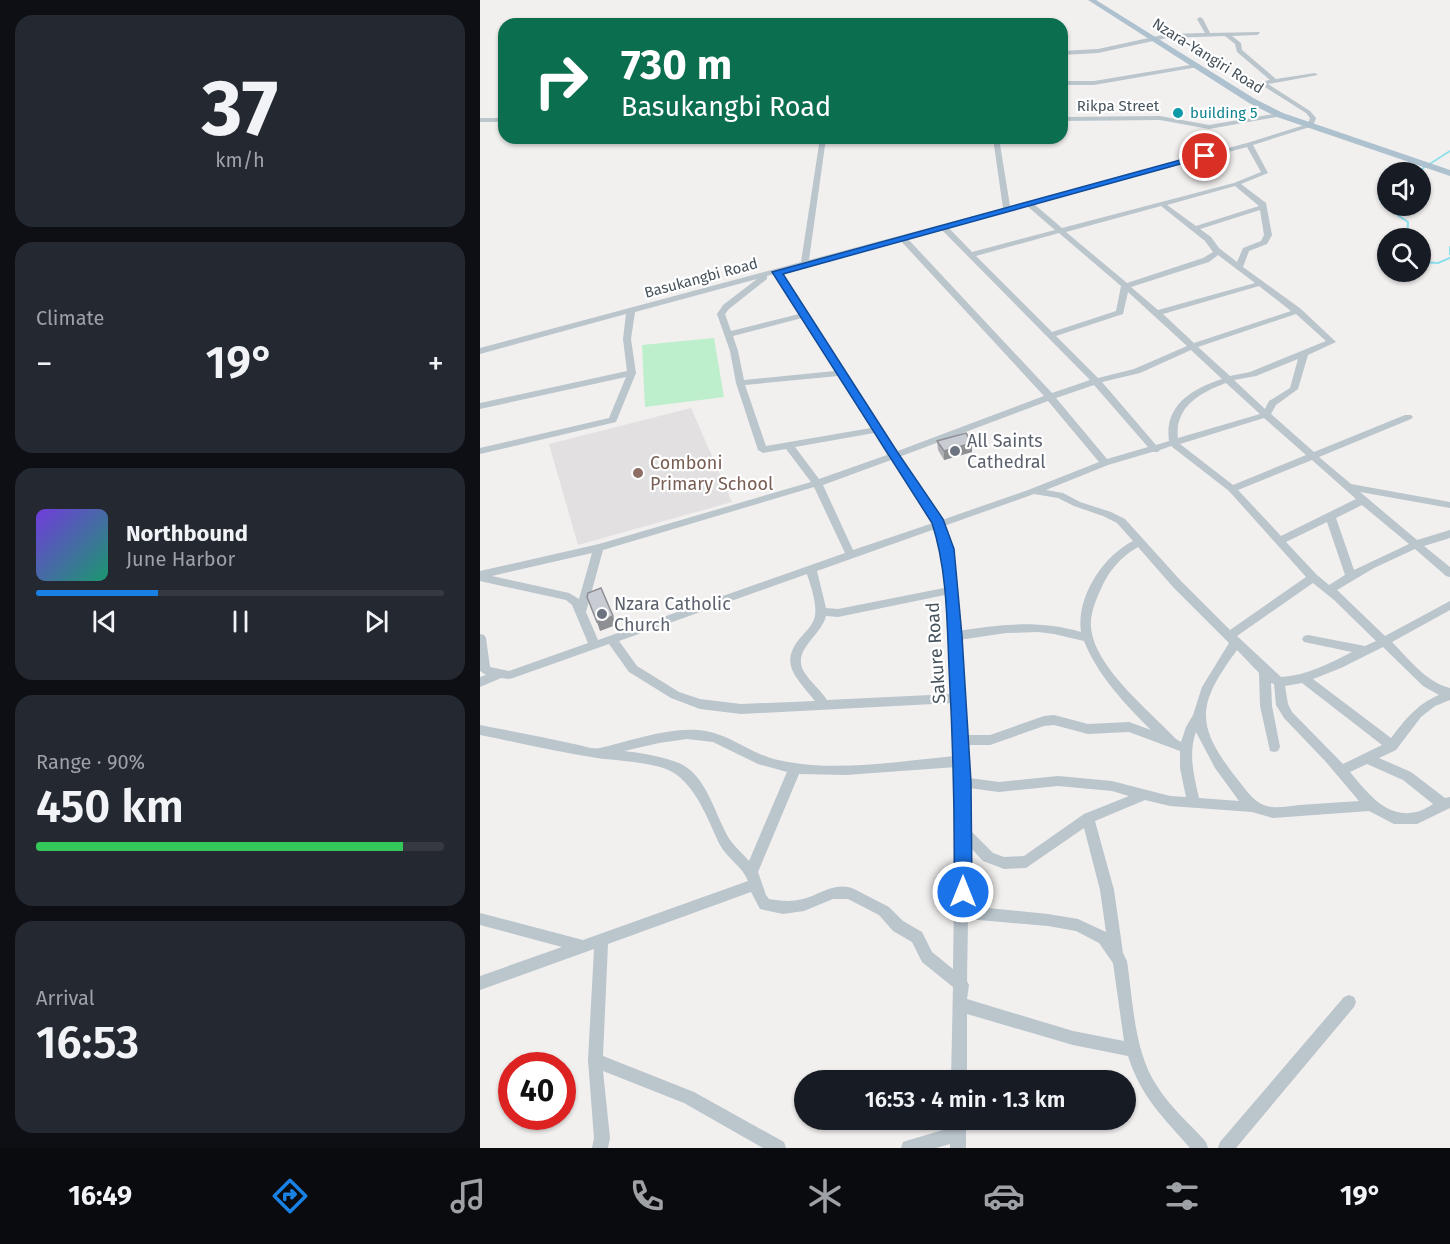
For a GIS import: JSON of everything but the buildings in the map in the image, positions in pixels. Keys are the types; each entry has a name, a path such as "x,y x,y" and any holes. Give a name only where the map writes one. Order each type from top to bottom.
{"main road":[{"name":"Nzara-Yangiri Road","path":"1091,0 1153,37 1224,85 1280,115 1450,173"}],"street":[{"path":"1200,19 1208,34"},
{"path":"1068,53 1098,51 1153,37 1257,33"},
{"path":"1227,34 1238,44 1239,51 1274,80"},
{"path":"1068,84 1094,83 1196,66"},
{"path":"1311,125 1313,118 1308,112 1262,84 1274,80 1315,75"},
{"name":"Rikpa Street","path":"1068,119 1160,118 1209,127 1280,115"},
{"path":"480,120 498,120"},
{"name":"Basukangbi Road","path":"480,351 772,274 1311,125"},
{"path":"805,264 822,144"},
{"path":"997,144 1007,209"},
{"path":"970,255 1236,184 1265,173 1249,144"},
{"path":"1236,184 1260,201 1268,235 1264,242 1246,250 1240,266"},
{"path":"1028,203 1157,313 1266,415 1348,487 1450,573"},
{"path":"1162,204 1208,239 1259,284 1298,311 1332,342 1254,374 1228,379 1208,387 1178,409 1172,423 1174,444 1232,489 1313,578 1385,641 1427,682 1449,695"},
{"path":"1194,230 1263,207"},
{"path":"942,226 1096,381 1155,450"},
{"path":"901,237 1050,397 1105,463"},
{"path":"1125,286 1206,260 1219,251"},
{"path":"772,274 726,307 721,314 729,334 740,383 763,450 877,430"},
{"name":"Sakure Road","path":"772,274 804,315 893,456 938,522 947,549 955,636 963,782 959,1070"},
{"path":"1157,313 1259,284"},
{"path":"1050,335 1120,312 1125,286"},
{"path":"480,451 613,420 632,373 627,339 631,311"},
{"path":"480,576 599,548 817,483 1050,397 1096,381 1137,371 1193,346 1298,311"},
{"path":"729,334 804,315"},
{"path":"480,638 485,670 509,675 938,522 1030,492 1105,463 1155,450 1266,415 1272,403 1294,389 1304,354"},
{"path":"480,406 632,373"},
{"path":"740,383 841,373"},
{"path":"1232,489 1408,417"},
{"path":"789,446 817,483 850,554"},
{"path":"1348,487 1450,505"},
{"path":"1030,492 1060,495 1121,521 1177,584 1279,682 1288,683 1303,678 1366,651 1450,605"},
{"path":"1280,541 1363,500"},
{"path":"1330,516 1351,577"},
{"path":"1329,590 1433,536 1450,534"},
{"path":"1140,542 1123,549 1089,600 1086,633 1107,670 1135,707 1171,742"},
{"path":"580,613 599,548"},
{"path":"811,568 821,611 820,621 795,655 795,664 802,677 818,693 823,704"},
{"path":"480,576 568,597 576,603 594,644"},
{"path":"1193,801 1185,748 1189,730 1199,716 1214,673 1233,639 1313,578"},
{"path":"821,611 838,613 951,590"},
{"path":"955,636 998,628 1023,627 1062,629 1088,638"},
{"path":"611,638 633,669 675,695 700,704 741,709 958,698"},
{"path":"1308,639 1366,651"},
{"path":"1265,671 1266,706 1274,747"},
{"path":"480,682 499,674"},
{"path":"1303,678 1392,746"},
{"path":"1279,682 1282,705 1288,715 1370,805 1394,818 1417,818 1447,803 1407,776 1368,759"},
{"path":"1341,771 1392,746 1417,714 1431,703 1449,695"},
{"path":"1199,716 1204,738 1252,807"},
{"path":"961,740 990,740 1044,721 1054,720 1088,729 1129,727 1185,748"},
{"path":"480,730 596,753 647,759 678,769 688,777 704,798 726,844 752,878 765,905 783,908 804,905 833,893 849,893 864,899 884,911 898,926 917,937 927,957 962,985"},
{"path":"596,753 660,739 691,735 711,737 727,743 756,760 780,767 838,770 962,761"},
{"path":"480,983 601,940 752,878 795,768"},
{"path":"963,782 999,787 1058,781 1112,786 1170,801 1252,807 1273,813 1297,813 1370,805"},
{"path":"963,832 988,857 1004,863 1026,862 1088,818 1146,794"},
{"path":"1088,818 1107,890 1117,956"},
{"path":"963,912 1078,925 1104,938 1120,961 1129,1010 1133,1050 1140,1071 1152,1093 1200,1148"},
{"path":"480,918 584,946"},
{"path":"600,1148 602,1138 595,1060 601,940"},
{"path":"1226,1148 1349,1002"},
{"path":"962,1005 1073,1038 1133,1050"},
{"path":"595,1060 688,1097 758,1143 778,1148"},
{"path":"909,1148 958,1134"}],"shaded area":[{"name":"Comboni Primary School","path":"691,408 732,502 578,545 549,444"}],"green space":[{"path":"714,338 724,397 645,407 642,345"}],"waterway":[{"path":"1431,163 1450,151"},
{"path":"1399,216 1408,222 1408,228"},
{"path":"1450,247 1450,254"},
{"path":"1431,263 1438,263 1450,258"}],"place":[{"name":"building 5","path":"1178,113"},
{"name":"All Saints Cathedral","path":"955,451"},
{"name":"Comboni Primary School","path":"638,473"},
{"name":"Nzara Catholic Church","path":"602,614"}],"route":[{"path":"963,892 963,782 955,636 947,549 938,522 893,456 777,272 1205,156"}]}
